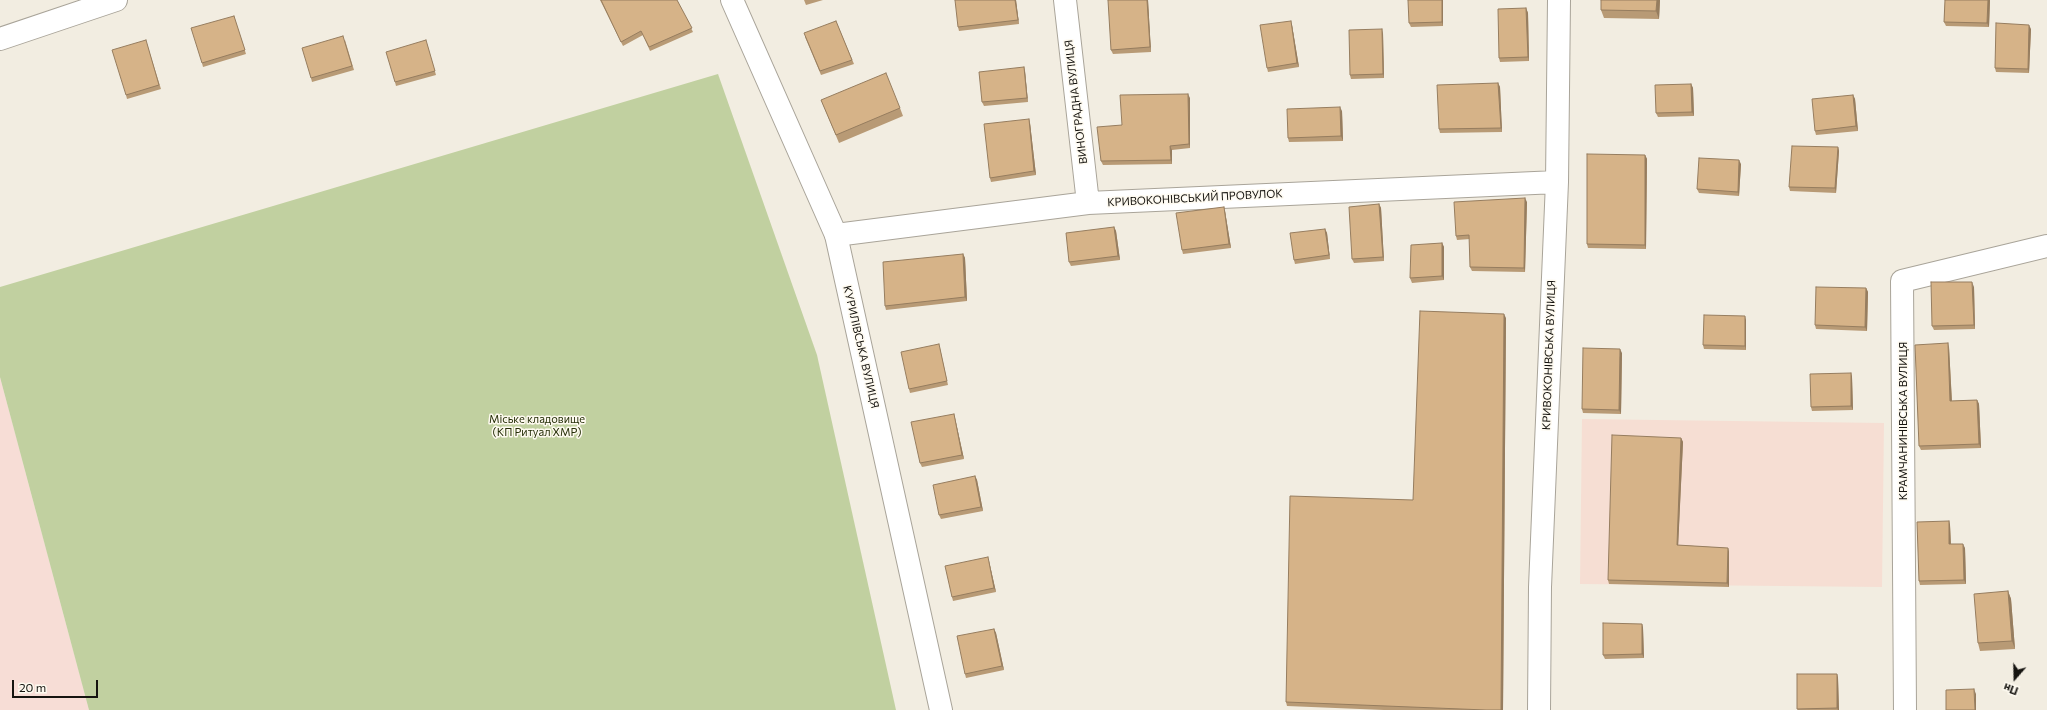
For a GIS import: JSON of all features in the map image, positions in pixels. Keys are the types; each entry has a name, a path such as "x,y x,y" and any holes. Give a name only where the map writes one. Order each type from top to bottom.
{"street":[{"path":"0,39 116,0"},
{"name":"КУРИЛІВСЬКА ВУЛИЦЯ","path":"732,0 836,235 941,710"},
{"name":"ВИНОГРАДНА ВУЛИЦЯ","path":"1065,0 1088,203"},
{"name":"КРИВОКОНІВСЬКА ВУЛИЦЯ","path":"1539,710 1540,587 1556,182 1559,0"},
{"name":"КРИВОКОНІВСЬКИЙ ПРОВУЛОК","path":"836,235 1088,203 1556,182"},
{"name":"КРАМЧАНИНІВСЬКА ВУЛИЦЯ","path":"1905,710 1902,281 2047,246"}],"shaded area":[{"path":"0,377 89,710 0,710"},
{"path":"1582,419 1884,423 1882,587 1580,584"}],"green space":[{"name":"Міське кладовище (КП Ритуал ХМР)","path":"718,74 817,355 896,710 89,710 0,377 0,287"}],"building":[{"path":"601,0 677,0 692,28 649,47 641,31 621,42"},
{"path":"955,0 1015,0 1018,20 958,27"},
{"path":"1108,0 1147,0 1150,47 1111,50"},
{"path":"1408,0 1442,0 1442,22 1409,23"},
{"path":"1601,0 1657,0 1656,11 1601,10"},
{"path":"1945,0 1988,0 1987,23 1944,22"},
{"path":"1526,8 1528,57 1499,58 1498,9"},
{"path":"234,16 245,50 202,63 191,28"},
{"path":"836,21 852,60 820,71 804,33"},
{"path":"1291,21 1297,63 1267,68 1260,25"},
{"path":"1996,23 2029,25 2028,69 1995,68"},
{"path":"1382,29 1383,74 1350,75 1349,30"},
{"path":"343,36 352,66 311,78 302,48"},
{"path":"146,40 159,85 126,95 112,50"},
{"path":"426,40 435,71 395,82 386,52"},
{"path":"1024,67 1027,98 982,102 979,72"},
{"path":"886,73 900,108 836,135 821,100"},
{"path":"1498,83 1501,128 1439,129 1437,85"},
{"path":"1691,84 1692,112 1656,113 1655,85"},
{"path":"1188,94 1189,144 1170,146 1171,160 1101,161 1097,127 1122,125 1120,95"},
{"path":"1853,95 1856,126 1815,131 1812,99"},
{"path":"1340,107 1341,136 1288,138 1287,109"},
{"path":"1029,119 1034,171 990,178 984,124"},
{"path":"1792,146 1838,147 1835,188 1789,187"},
{"path":"1587,154 1645,155 1645,245 1587,244"},
{"path":"1699,158 1739,160 1738,192 1697,189"},
{"path":"1525,198 1524,268 1470,267 1469,235 1456,236 1454,202"},
{"path":"1379,204 1383,257 1352,259 1349,207"},
{"path":"1224,207 1229,244 1182,250 1176,213"},
{"path":"1114,227 1118,256 1069,262 1066,233"},
{"path":"1325,229 1329,255 1294,260 1290,233"},
{"path":"1442,243 1442,276 1410,278 1411,245"},
{"path":"963,254 965,297 885,306 883,262"},
{"path":"1931,282 1972,282 1974,325 1932,326"},
{"path":"1816,287 1866,288 1865,327 1815,325"},
{"path":"1420,311 1504,314 1501,710 1286,702 1290,496 1413,500"},
{"path":"1704,315 1745,316 1745,346 1703,345"},
{"path":"1948,343 1950,401 1977,400 1979,444 1919,446 1915,345"},
{"path":"939,344 947,381 909,389 901,352"},
{"path":"1583,348 1620,349 1619,410 1582,409"},
{"path":"1851,373 1851,406 1811,407 1810,374"},
{"path":"954,414 962,455 920,463 911,422"},
{"path":"1612,435 1681,438 1677,545 1728,548 1727,583 1608,580"},
{"path":"975,476 981,507 939,515 933,485"},
{"path":"1949,521 1949,544 1963,544 1964,580 1919,581 1917,522"},
{"path":"988,557 994,588 952,597 945,566"},
{"path":"2008,591 2012,641 1978,643 1974,594"},
{"path":"1603,623 1642,624 1642,654 1603,655"},
{"path":"994,629 1002,666 965,674 957,636"},
{"path":"1797,674 1837,674 1837,708 1797,709"},
{"path":"1974,689 1975,710 1946,710 1946,690"}]}
